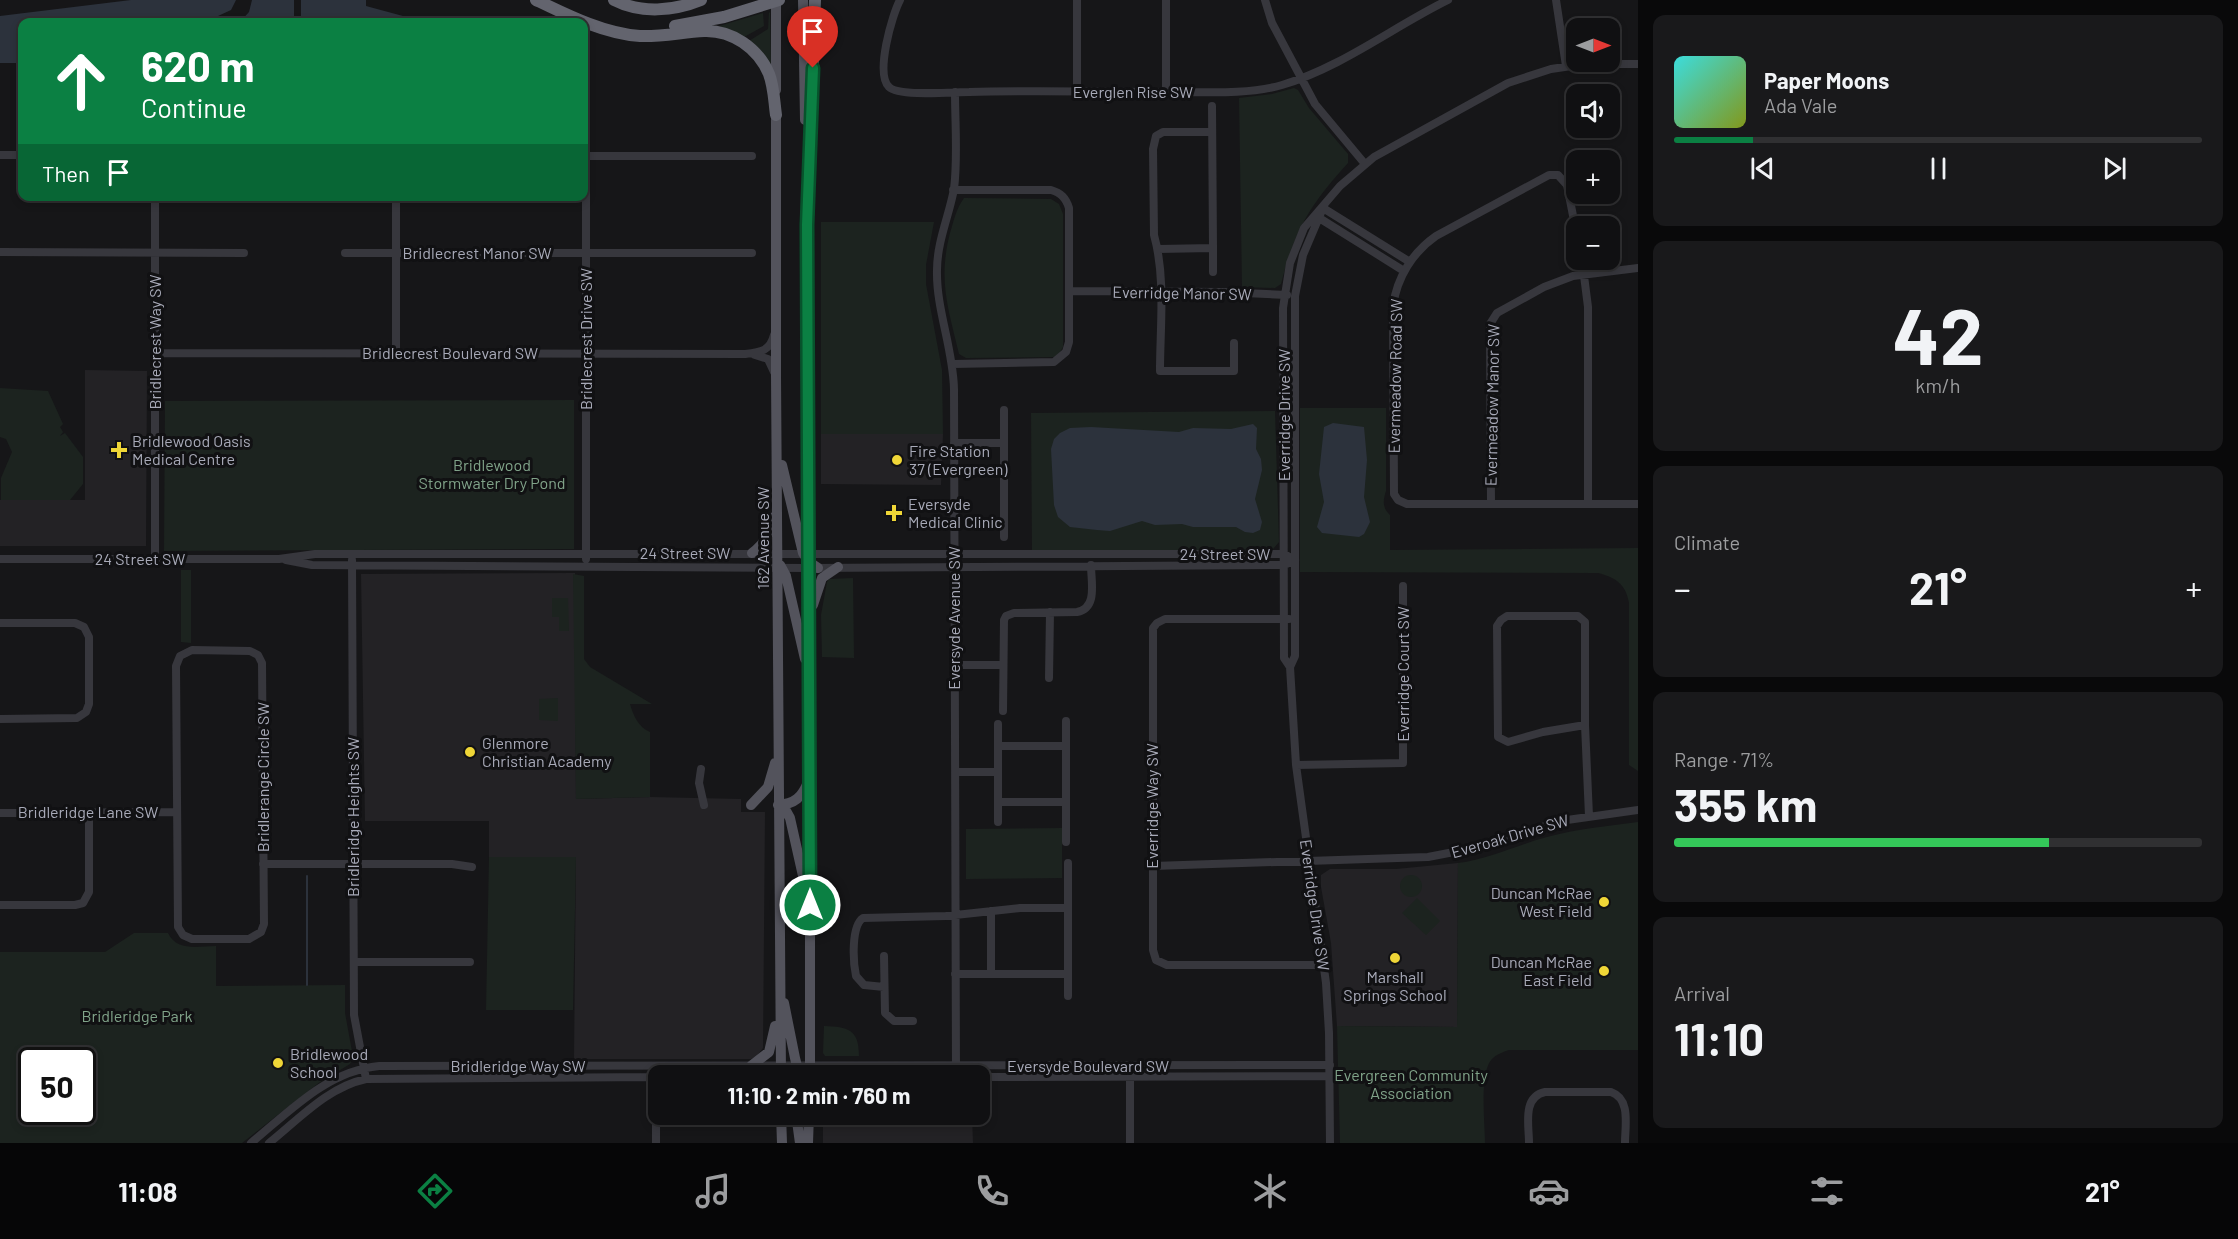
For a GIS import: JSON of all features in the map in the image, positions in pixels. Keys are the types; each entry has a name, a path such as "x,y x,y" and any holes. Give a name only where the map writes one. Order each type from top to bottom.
{"highway":[{"path":"536,0 579,18"},
{"path":"614,0 635,7 652,9 679,7 701,0"},
{"path":"588,22 614,27 664,28 724,17 777,0"},
{"path":"807,225 815,0"},
{"path":"588,22 613,33 641,36 706,31 722,33 741,41 756,54 768,74 776,115"}],"main road":[{"name":"162 Avenue SW","path":"777,0 776,380 781,1065"},
{"path":"803,0 810,561 809,1065"},
{"path":"777,438 810,561"},
{"path":"752,553 761,547 769,536 777,502"},
{"path":"777,561 809,683"},
{"path":"809,623 820,582 826,574 838,567"},
{"path":"751,805 768,787 778,748"},
{"path":"778,805 789,805 799,798 809,778"},
{"path":"778,805 785,809 790,818 810,905"},
{"path":"779,973 797,1065"},
{"path":"752,1065 770,1049 779,993"},
{"path":"782,1125 782,1143"},
{"path":"798,1125 800,1143"},
{"path":"808,1143 809,1125"}],"street":[{"name":"Everglen Rise SW","path":"900,0 890,27 883,68 883,78 887,86 898,92 1253,90 1282,85 1302,78 1448,0"},
{"path":"1077,0 1077,91"},
{"path":"1166,0 1166,92"},
{"path":"1265,0 1272,23 1315,104 1365,164"},
{"path":"1556,0 1566,66"},
{"name":"Everridge Drive SW","path":"1620,63 1638,64"},
{"name":"Everridge Drive SW","path":"1330,1143 1329,1017 1296,765 1290,668 1295,656 1295,296 1304,255 1317,218 1340,186 1365,164 1390,147 1492,90 1528,76 1566,66"},
{"name":"Eversyde Avenue SW","path":"955,92 954,190 939,249 937,270 939,299 953,363 956,1065"},
{"path":"1212,106 1213,272"},
{"path":"1212,132 1163,132 1156,136 1154,225 1158,249 1160,293 1160,371 1234,371 1234,343"},
{"path":"0,155 18,155"},
{"path":"588,156 752,156"},
{"name":"Evermeadow Road SW","path":"1573,216 1567,184 1558,175 1549,175 1436,236 1423,246 1410,261 1398,284 1393,306 1394,494 1405,504 1638,504"},
{"path":"953,363 1049,363 1060,359 1068,347 1069,291 1069,208 1060,194 1051,190 954,190"},
{"name":"Bridlecrest Way SW","path":"155,201 155,559"},
{"path":"396,201 396,353"},
{"name":"Bridlecrest Drive SW","path":"585,201 587,566"},
{"path":"1323,208 1410,261"},
{"path":"1317,218 1404,271"},
{"name":"Everridge Drive SW","path":"1290,668 1284,658 1285,295 1296,246 1304,228 1317,218"},
{"path":"1158,249 1213,248"},
{"path":"0,252 244,253"},
{"name":"Bridlecrest Manor SW","path":"345,253 752,253"},
{"name":"Evermeadow Manor SW","path":"1491,504 1491,320 1497,313 1544,287 1584,273 1638,268"},
{"path":"1584,270 1587,307 1588,504"},
{"name":"Everridge Manor SW","path":"1069,291 1223,292 1295,296"},
{"path":"745,354 769,348 776,327"},
{"name":"Bridlecrest Boulevard SW","path":"155,353 745,354"},
{"path":"745,354 768,359 776,380"},
{"path":"1284,409 1294,409"},
{"path":"1004,410 1004,537"},
{"path":"954,443 1004,443"},
{"name":"24 Street SW","path":"0,559 279,559 315,554 752,553 777,561 810,561 838,567 1284,565 1295,560"},
{"name":"24 Street SW","path":"279,559 312,565 587,566 810,561 954,553 1284,554 1295,560"},
{"name":"Bridleridge Heights SW","path":"352,554 354,1015 366,1079"},
{"path":"1003,711 1002,627 1006,616 1014,612 1077,612 1088,608 1092,599 1091,565"},
{"name":"Everridge Court SW","path":"1296,765 1403,763 1403,586"},
{"path":"1049,678 1050,612"},
{"path":"1585,725 1543,732 1508,742 1498,737 1497,626 1501,620 1507,616 1578,616 1585,622 1585,725 1589,816"},
{"name":"Everridge Way SW","path":"1295,619 1165,619 1155,626 1152,632 1153,950 1155,958 1167,965 1324,965"},
{"path":"0,623 75,623 84,627 89,637 89,704 86,712 77,718 0,718"},
{"name":"Bridlerange Circle SW","path":"192,650 255,652 262,666 264,924 258,935 249,939 187,938 179,931 177,923 177,812 176,666 178,658 192,650"},
{"path":"954,665 1003,665"},
{"path":"1066,721 1066,842"},
{"path":"998,724 998,822"},
{"path":"998,746 1066,746"},
{"path":"701,769 699,783 704,805"},
{"path":"955,772 998,772"},
{"path":"998,802 1066,802"},
{"name":"Everoak Drive SW","path":"1153,866 1410,858 1453,853 1485,846 1560,821 1638,810"},
{"path":"0,905 75,905 86,900 89,892 89,812"},
{"name":"Bridleridge Lane SW","path":"0,813 177,812"},
{"path":"1068,863 1068,996"},
{"path":"263,864 452,864 472,867"},
{"path":"884,987 864,985 856,976 855,930 859,920 869,917 955,915 1020,908 1068,908"},
{"path":"991,911 991,974"},
{"path":"884,956 886,1016 894,1021 913,1021"},
{"path":"354,962 470,962"},
{"path":"955,974 1068,974"},
{"name":"Eversyde Boulevard SW","path":"990,1066 1330,1065"},
{"name":"Bridleridge Way SW","path":"251,1143 328,1082 350,1071 364,1068 379,1066 648,1066"},
{"path":"464,1077 465,1066"},
{"path":"565,1066 565,1077"},
{"path":"1130,1066 1130,1143"},
{"name":"Eversyde Boulevard SW","path":"990,1077 1330,1076"},
{"name":"Bridleridge Way SW","path":"269,1143 331,1094 353,1082 366,1079 648,1077"},
{"path":"1529,1143 1530,1104 1536,1095 1545,1092 1611,1092 1618,1095 1625,1106 1625,1143"},
{"path":"656,1125 656,1143"}],"shaded area":[{"path":"131,0 236,0 231,10 217,18 18,18 18,63 0,63 0,16"},
{"path":"252,0 294,0 294,18 244,18 249,12"},
{"path":"301,0 366,0 366,6 410,18 301,18"},
{"path":"85,370 147,371 146,546 0,546 0,500 85,500"},
{"path":"1333,423 1364,427 1367,460 1364,497 1370,522 1364,534 1359,537 1322,533 1317,527 1324,502 1319,474 1324,427"},
{"path":"1253,424 1257,428 1256,449 1261,459 1262,470 1255,499 1262,522 1260,530 1253,533 1236,527 1155,525 1142,521 1110,531 1070,527 1058,517 1054,505 1051,449 1054,439 1070,428 1179,432 1193,428 1231,429"},
{"path":"821,434 943,434 941,485 821,484"},
{"path":"575,573 576,799 650,797 741,799 741,812 765,812 763,1048 756,1057 751,1059 574,1059 576,857 489,857 489,821 365,821 361,574"},
{"name":"Marshall Springs School","path":"1458,863 1457,1027 1337,1026 1331,943 1321,875 1330,869 1396,869"},
{"path":"823,1125 972,1125 973,1143 823,1143"}],"green space":[{"path":"769,12 771,68 749,41 768,29"},
{"path":"763,13 764,26 744,37 719,26"},
{"path":"1294,88 1298,90 1309,108 1348,154 1348,163 1323,192 1298,233 1281,284 1275,288 1242,287 1239,98 1272,94"},
{"path":"964,198 1051,199 1059,204 1063,214 1063,347 1057,357 966,358 959,354 946,294 945,265 950,233 957,210"},
{"path":"821,222 934,222 926,265 926,284 942,370 943,434 821,434"},
{"path":"0,388 48,391 63,424 60,427 63,432 60,436 65,433 83,457 83,484 70,500 1,500 1,478 12,452 6,439 0,437"},
{"name":"Bridlewood Stormwater Dry Pond","path":"574,400 574,549 164,551 165,401"},
{"path":"1300,408 1386,408 1384,504 1390,515 1390,550 1638,548 1638,771 1629,765 1629,603 1628,596 1619,582 1598,573 1300,572"},
{"path":"1275,411 1279,542 1273,549 1268,551 1032,550 1031,413"},
{"path":"181,570 191,570 191,643 181,642"},
{"path":"573,574 584,576 584,659 590,667 652,704 630,704 637,721 650,732 650,797 576,799"},
{"path":"853,578 854,658 822,657 821,615 827,582 829,579"},
{"path":"552,598 568,598 569,631 559,631 559,617 552,617"},
{"path":"558,698 558,721 539,720 539,699"},
{"name":"Evergreen Community Association","path":"1638,822 1638,1050 1509,1050 1498,1054 1492,1059 1485,1075 1485,1143 1340,1143 1337,1026 1457,1027 1458,863 1558,834"},
{"path":"1062,828 1062,878 966,879 966,829"},
{"path":"489,857 576,857 573,1010 486,1010"},
{"path":"1411,875 1419,878 1422,886 1419,894 1411,897 1403,894 1400,886 1403,878"},
{"path":"1417,898 1440,921 1426,935 1402,913"},
{"name":"Bridleridge Park","path":"134,933 168,933 177,943 189,947 216,946 216,986 345,985 345,1013 353,1057 350,1064 320,1082 242,1143 0,1143 0,952 105,952"},
{"path":"824,1026 840,1027 850,1031 857,1040 859,1056 825,1056 823,1053"}],"waterway":[{"path":"307,876 307,985"}],"place":[{"name":"Bridlewood Oasis Medical Centre","path":"119,450"},
{"name":"Fire Station 37 (Evergreen)","path":"897,460"},
{"name":"Eversyde Medical Clinic","path":"894,513"},
{"name":"Glenmore Christian Academy","path":"470,752"},
{"name":"Duncan McRae West Field","path":"1604,902"},
{"name":"Marshall Springs School","path":"1395,958"},
{"name":"Duncan McRae East Field","path":"1604,971"},
{"name":"Bridlewood School","path":"278,1063"}],"route":[{"path":"810,905 807,225 813,68"}]}
